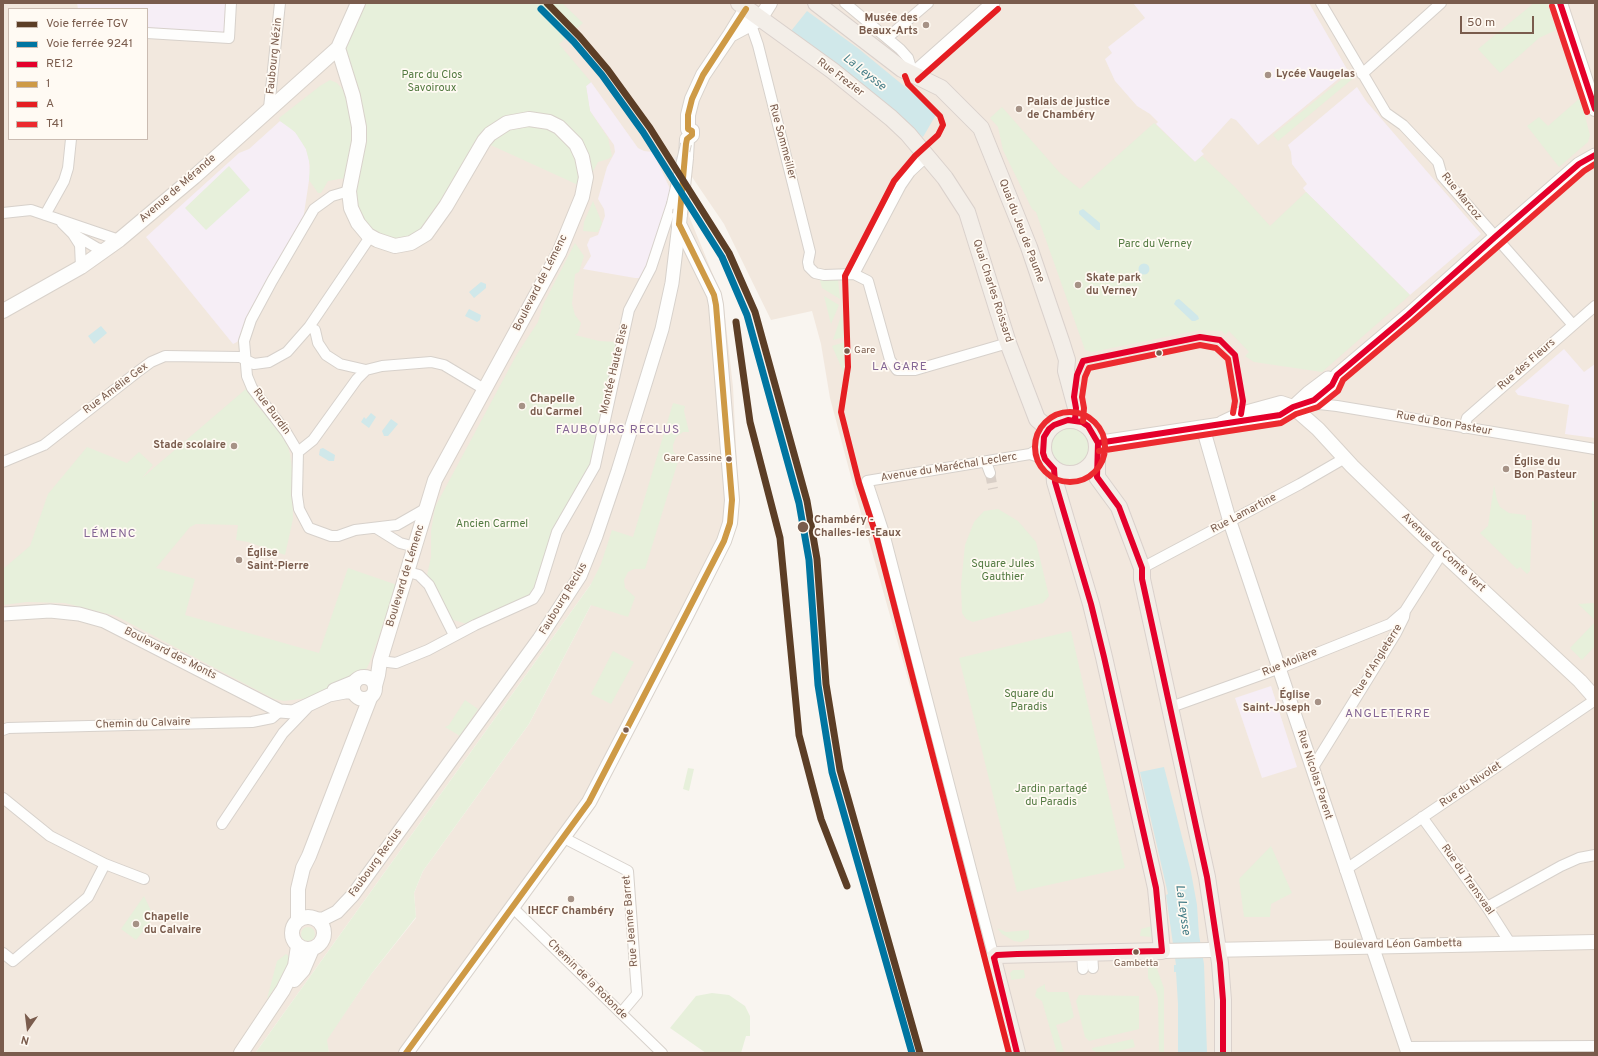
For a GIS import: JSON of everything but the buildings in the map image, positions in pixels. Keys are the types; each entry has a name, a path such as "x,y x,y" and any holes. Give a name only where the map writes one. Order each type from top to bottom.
{"main road":[{"path":"358,3 338,48 354,96 359,127 359,141 349,191 351,208 358,223 370,237"},
{"path":"756,22 770,3"},
{"name":"Quai du Jeu de Paume","path":"816,3 902,69 941,88 981,128 1022,227 1061,341 1067,360 1066,371 1076,408 1075,420"},
{"path":"1560,3 1595,109"},
{"name":"Rue Frezier","path":"744,5 756,22 871,101 902,128 927,156"},
{"name":"Faubourg Reclus","path":"677,214 686,158 688,114 692,99 703,75 730,35 744,5"},
{"name":"Faubourg Reclus","path":"730,35 756,22"},
{"name":"Avenue de Mérande","path":"3,311 81,267 119,240 194,177 338,48"},
{"name":"Boulevard de Lémenc","path":"298,920 299,881 303,868 309,856 359,725 363,689 380,661 435,480 559,253 582,197 586,178 582,157 576,144 559,127 549,122 529,119 507,123 490,134 484,142 446,206 426,234 411,243 395,246 370,237"},
{"name":"Quai Charles Roissard","path":"927,156 945,178 967,212 1008,343 1037,419 1049,429"},
{"path":"406,1053 564,838 592,797 724,541 730,523 732,500 716,305 714,295 677,214"},
{"path":"1097,448 1222,423 1240,414 1281,403 1293,408"},
{"name":"Avenue du Comte Vert","path":"1293,408 1318,429 1345,458 1442,552 1580,681 1595,699"},
{"path":"1017,1053 994,958 998,955 1168,950 1156,888 1091,604 1055,482 1043,457 1044,437 1049,429 1061,421 1075,420 1088,426 1094,434 1097,448 1097,477 1119,507 1142,568 1142,580 1207,877 1218,949 1223,1000 1224,1053"},
{"path":"1043,457 1065,474 1078,473 1091,465 1097,448"},
{"name":"Boulevard de Lémenc","path":"309,856 303,893 315,918"},
{"path":"240,1053 283,990 295,966 298,946 292,935 294,924 298,920 307,916 315,918 321,922 325,934 322,943 312,949 303,970 283,990"},
{"name":"Boulevard Léon Gambetta","path":"1168,950 1510,942 1595,942"},
{"path":"298,946 312,949"}],"street":[{"path":"148,33 229,38 230,3"},
{"name":"Faubourg Nézin","path":"270,108 280,3"},
{"path":"845,3 900,49 908,58 913,74 993,3"},
{"path":"887,38 928,3"},
{"name":"Rue Marcoz","path":"1321,3 1386,114 1403,125 1438,162 1442,176 1494,237 1573,325"},
{"path":"1362,74 1441,3"},
{"name":"Rue Sommeiller","path":"756,22 758,45 810,252 808,262 809,267 815,273 824,275 854,274"},
{"name":"Montée Haute Bise","path":"380,661 396,663 428,650 454,635 533,599 539,590 557,532 595,466 629,310 677,214 687,137"},
{"path":"45,215 64,180 68,168 71,140"},
{"path":"1293,408 1314,400 1332,385 1338,375 1408,315 1494,237 1579,164 1595,155"},
{"path":"927,156 910,172 901,185 854,274 868,281 890,360 896,369 901,371 934,365 1008,343"},
{"name":"Rue Burdin","path":"298,452 286,432 252,388 247,376 244,341 251,320 314,209 332,196 349,191"},
{"path":"3,213 26,210 119,240"},
{"name":"Faubourg Reclus","path":"315,918 323,918 337,912 353,895 539,639 580,576 596,536 618,472 662,329 672,283 677,214"},
{"path":"59,220 73,234 80,245 81,267"},
{"path":"73,234 97,248 105,250"},
{"name":"Rue Amélie Gex","path":"3,462 44,445 136,373 151,362 165,356 240,357 254,364 269,362 287,352 308,328 370,237"},
{"name":"Rue des Fleurs","path":"1464,428 1467,418 1595,306"},
{"path":"308,328 315,330 318,343 326,355 340,364 366,370 382,366 431,362 444,365 484,389"},
{"path":"366,370 357,379 313,440 298,452 297,495 300,510 309,528 331,536 338,536 355,530 397,525 425,509"},
{"name":"Rue du Bon Pasteur","path":"1293,408 1319,404 1337,406 1595,449"},
{"name":"Rue Nicolas Parent","path":"1205,427 1205,435 1230,522 1407,1050"},
{"name":"Avenue du Maréchal Leclerc","path":"994,958 884,533 867,482 962,465 1043,457"},
{"name":"Rue Lamartine","path":"1142,568 1230,522 1345,458"},
{"path":"986,462 990,473"},
{"path":"376,528 400,543 415,547"},
{"name":"Rue d'Angleterre","path":"1312,769 1396,633 1404,617 1404,611 1442,552"},
{"path":"408,572 419,575 429,585 454,635"},
{"name":"Boulevard des Monts","path":"3,614 50,611 79,614 104,621 280,711"},
{"name":"Rue Molière","path":"1171,707 1280,668 1390,624 1404,611"},
{"path":"280,711 293,712 329,695 337,688 363,689"},
{"name":"Rue du Nivolet","path":"1346,870 1595,699"},
{"path":"222,824 283,733 309,705"},
{"name":"Chemin du Calvaire","path":"3,730 8,728 252,722 272,718 280,711"},
{"path":"3,798 50,836 105,864 144,879"},
{"name":"Rue du Transvaal","path":"1422,818 1487,907 1510,942"},
{"name":"Rue Jeanne Barret","path":"564,838 628,871 637,994 621,1013"},
{"path":"1487,907 1561,866 1579,858 1595,855"},
{"path":"3,953 13,961 88,897 105,864"},
{"name":"Chemin de la Rotonde","path":"512,907 662,1053"},
{"path":"1087,952 1088,968"},
{"path":"1407,1050 1595,1046"}],"shaded area":[{"path":"3,3 1595,3 1595,1053 1014,1053 855,492 830,398 821,344 812,311 771,320 724,224 692,177 689,216 723,299 733,387 739,507 737,524 578,812 400,1053 329,1053 326,1040 372,973 416,918 414,893 423,871 529,724 591,605 591,584 256,1052 257,1053 6,1053 3,1051"},
{"path":"77,3 227,3 226,35 148,30 148,8 78,8"},
{"name":"Lycée Vaugelas","path":"1133,3 1309,3 1348,71 1258,145 1236,120 1231,118 1201,151 1204,154 1195,162 1156,124 1158,122 1150,114 1137,106 1115,81 1105,59 1112,53 1108,47 1145,18"},
{"path":"591,82 638,148 644,151 653,152 672,193 643,278 583,269 591,256 587,245 590,238 598,235 605,216 604,209 598,199 607,167 615,152 614,145 590,111 586,86"},
{"path":"1357,87 1366,101 1481,234 1410,295 1306,192 1303,188 1307,184 1292,164 1291,152 1288,145"},
{"path":"280,121 289,126 298,135 306,149 309,159 310,174 303,220 237,342 233,344 146,237 239,153 249,149"},
{"path":"1564,349 1584,372 1595,364 1595,438 1565,434 1569,405 1518,395 1515,391"},
{"path":"1271,686 1297,767 1262,778 1235,698"}],"green space":[{"name":"Parc du Clos Savoiroux","path":"358,3 562,3 583,23 559,44 591,82 586,86 590,111 608,138 612,156 598,162 585,187 484,142 419,239 377,240 351,208 359,141 338,48"},
{"path":"1534,3 1547,3 1556,30 1539,38 1500,73 1478,49"},
{"path":"1352,71 1356,76 1278,141 1273,135"},
{"path":"330,80 337,83 345,92 356,127 345,178 328,181 321,193 318,193 309,180 310,165 306,149 295,132 280,121 279,118"},
{"path":"1580,98 1590,135 1588,142 1559,167 1527,126 1539,117 1548,126"},
{"name":"Parc du Verney","path":"1002,107 1060,173 1080,189 1154,123 1195,162 1202,156 1235,187 1270,226 1306,192 1410,295 1322,372 1254,362 1245,356 1249,352 1229,331 1225,335 1222,331 1200,330 1092,352 1085,350 1036,212 1032,209 1003,150 998,127 990,118"},
{"path":"229,166 250,190 206,230 185,208"},
{"path":"593,201 602,223 598,232 583,231 584,222"},
{"name":"Ancien Carmel","path":"575,243 584,256 579,272 575,274 572,304 575,315 581,323 578,333 575,335 599,341 617,342 590,468 533,593 481,619 467,624 450,619 427,575 431,557 431,531 435,507 517,354 538,322 543,305"},
{"path":"838,279 840,299 822,288 820,280"},
{"path":"824,296 839,305 831,324"},
{"path":"842,313 844,337 833,340"},
{"path":"845,342 847,360 845,370 843,371 832,346"},
{"path":"247,388 255,403 281,432 287,443 290,454 292,469 293,519 285,555 248,542 236,540 238,525 196,524 190,527 156,568 195,579 185,615 319,653 348,568 397,585 367,668 357,675 309,698 284,701 274,699 116,616 65,603 27,602 3,605 3,569 30,546 48,494 87,447 127,463 139,452 153,465 142,478"},
{"path":"673,403 685,406 684,411 689,432 683,432 676,437 673,445 673,451 679,458 645,569 634,569 628,572 624,580 625,588 635,597 628,617 591,605 529,724 423,871 414,893 416,917 372,973 327,1040 329,1053 257,1053 256,1052 591,584 601,564 612,530 633,537"},
{"path":"1071,425 1083,429 1089,435 1093,447 1089,459 1083,465 1071,469 1059,465 1053,459 1049,447 1053,435 1059,429"},
{"path":"1494,485 1500,507 1509,513 1526,515 1526,520 1532,520 1530,571 1527,574 1520,567 1517,569 1480,533 1488,526"},
{"path":"1592,501 1595,502 1595,603"},
{"name":"Square Jules Gauthier","path":"998,509 1018,521 1036,542 1049,596 1043,603 973,622 966,619 962,613 961,585 965,545 974,522 984,511"},
{"path":"1595,603 1595,620 1578,604"},
{"path":"1595,622 1595,646 1582,660 1570,648"},
{"name":"Square du Paradis","path":"1071,631 1125,868 1017,892 959,658"},
{"path":"613,651 634,662 611,704 591,694"},
{"path":"465,700 478,709 460,736 445,727 449,725"},
{"path":"688,768 694,769 689,791 683,789"},
{"path":"1271,846 1292,893 1271,904 1270,917 1244,917 1239,879"},
{"path":"144,896 154,917 136,940 121,929"},
{"path":"1152,926 1155,935 1152,937 1140,936 1141,929"},
{"path":"308,927 313,929 315,934 313,939 308,941 303,939 301,934 303,929"},
{"path":"997,928 1006,932 1029,930 1029,938 1021,942 1014,941 1002,934"},
{"path":"286,954 291,958 284,975 267,999 277,961"},
{"path":"1156,966 1164,988 1164,1053 1159,1053 1158,999 1156,991 1148,978 1148,967"},
{"path":"1013,970 1024,970 1025,978 1011,980 1010,973"},
{"path":"1045,984 1045,989 1048,992 1068,992 1074,1017 1066,1022 1056,1025 1064,1053 1057,1053 1042,1001 1035,996 1037,989"},
{"path":"712,993 729,995 745,1006 750,1016 750,1036 746,1036 741,1053 706,1053 670,1028 696,996"},
{"path":"1079,995 1139,996 1139,1029 1089,1041 1085,1037 1076,1001"},
{"path":"1133,1039 1135,1047 1110,1053 1096,1053 1092,1048"}],"water":[{"name":"La Leysse","path":"807,11 859,49 937,113 923,137 831,59 791,31"},
{"path":"1083,209 1100,223 1100,230 1097,230 1079,214 1079,211"},
{"path":"1144,263 1148,265 1150,269 1148,273 1144,275 1140,273 1138,269 1140,265"},
{"path":"481,282 486,284 486,288 474,298 469,292"},
{"path":"1179,299 1198,316 1199,319 1192,321 1174,304 1176,300"},
{"path":"469,309 481,315 480,320 477,322 465,316"},
{"path":"101,326 107,333 94,344 88,336"},
{"path":"371,413 376,417 369,428 361,422 364,417 366,419"},
{"path":"391,419 398,424 388,436 384,436 382,431"},
{"path":"323,448 335,455 334,461 329,461 319,455 320,449"},
{"name":"La Leysse","path":"1164,767 1191,872 1197,905 1199,935 1204,964 1207,1053 1178,1053 1178,1004 1176,972 1174,972 1174,965 1176,965 1166,895 1168,894 1140,772"}],"tunnel":[{"path":"990,473 993,489"}],"railway":[{"path":"676,157 690,181"}],"rail line":[{"name":"TGV","path":"547,3 580,37 608,70 650,128 729,253 755,312 807,501 817,559 826,684 840,770 920,1053"},
{"name":"9241","path":"541,9 574,42 602,75 643,132 722,257 747,315 799,503 809,560 818,685 832,772 912,1053"},
{"name":"TGV","path":"736,322 750,422 780,538 799,735 821,819 847,886"}],"transit line":[{"name":"RE12","path":"1560,3 1595,109"},
{"name":"T41","path":"1552,6 1587,112"},
{"name":"1","path":"679,224 686,144 687,139 692,135 692,131 688,129 688,115 692,99 703,75 746,9"},
{"name":"A","path":"918,80 998,9"},
{"name":"A","path":"905,76 908,84 940,116 943,125 938,135 915,156 894,181 845,276 848,367 841,412 859,483 876,535 1009,1053"},
{"name":"RE12","path":"1098,443 1280,415 1293,407 1314,400 1332,385 1337,375 1408,315 1495,237 1579,164 1595,155"},
{"name":"T41","path":"1099,451 1281,423 1296,414 1318,407 1338,391 1343,380 1413,321 1584,171 1595,164"},
{"name":"1","path":"406,1053 589,802 724,541 730,523 732,500 716,305 714,295 679,224"},
{"name":"RE12","path":"1075,420 1076,408 1074,397 1077,375 1083,361 1200,337 1220,340 1235,355 1243,401 1241,414"},
{"name":"T41","path":"1083,421 1084,408 1082,397 1085,377 1089,368 1200,345 1216,348 1228,359 1235,401 1233,413"},
{"name":"T41","path":"1063,412 1077,412 1090,418 1099,427 1103,433 1105,447 1103,461 1095,472 1084,480 1077,482 1063,482 1056,480 1045,472 1037,461 1035,454 1035,440 1037,433 1045,422 1056,414 1063,412"},
{"name":"RE12","path":"1054,469 1045,459 1043,453 1044,437 1049,429 1054,425 1068,420 1082,422 1088,426 1098,443 1097,477 1119,507 1142,568 1142,579 1207,877 1220,963 1223,1000 1223,1053"},
{"name":"RE12","path":"1054,469 1055,482 1091,604 1104,657 1156,888 1162,951"},
{"name":"RE12","path":"994,958 997,955 1017,954 1162,951"},
{"name":"RE12","path":"994,958 1017,1053"}],"place":[{"name":"Musée des Beaux-Arts","path":"926,25"},
{"name":"Lycée Vaugelas","path":"1268,75"},
{"name":"Palais de justice de Chambéry","path":"1019,109"},
{"name":"Skate park du Verney","path":"1078,285"},
{"name":"Gare","path":"847,351"},
{"name":"Chapelle du Carmel","path":"522,406"},
{"name":"Stade scolaire","path":"234,446"},
{"name":"Gare Cassine","path":"729,459"},
{"name":"Église du Bon Pasteur","path":"1506,469"},
{"name":"Chambéry - Challes-les-Eaux","path":"803,527"},
{"name":"Église Saint-Pierre","path":"239,560"},
{"name":"Église Saint-Joseph","path":"1318,702"},
{"name":"IHECF Chambéry","path":"571,899"},
{"name":"Chapelle du Calvaire","path":"136,924"},
{"name":"Gambetta","path":"1136,952"}],"district":[{"name":"LA GARE","path":"900,368"},
{"name":"FAUBOURG RECLUS","path":"618,431"},
{"name":"LÉMENC","path":"110,535"},
{"name":"ANGLETERRE","path":"1388,715"}],"park label":[{"name":"Jardin partagé du Paradis","path":"1051,796"}]}
